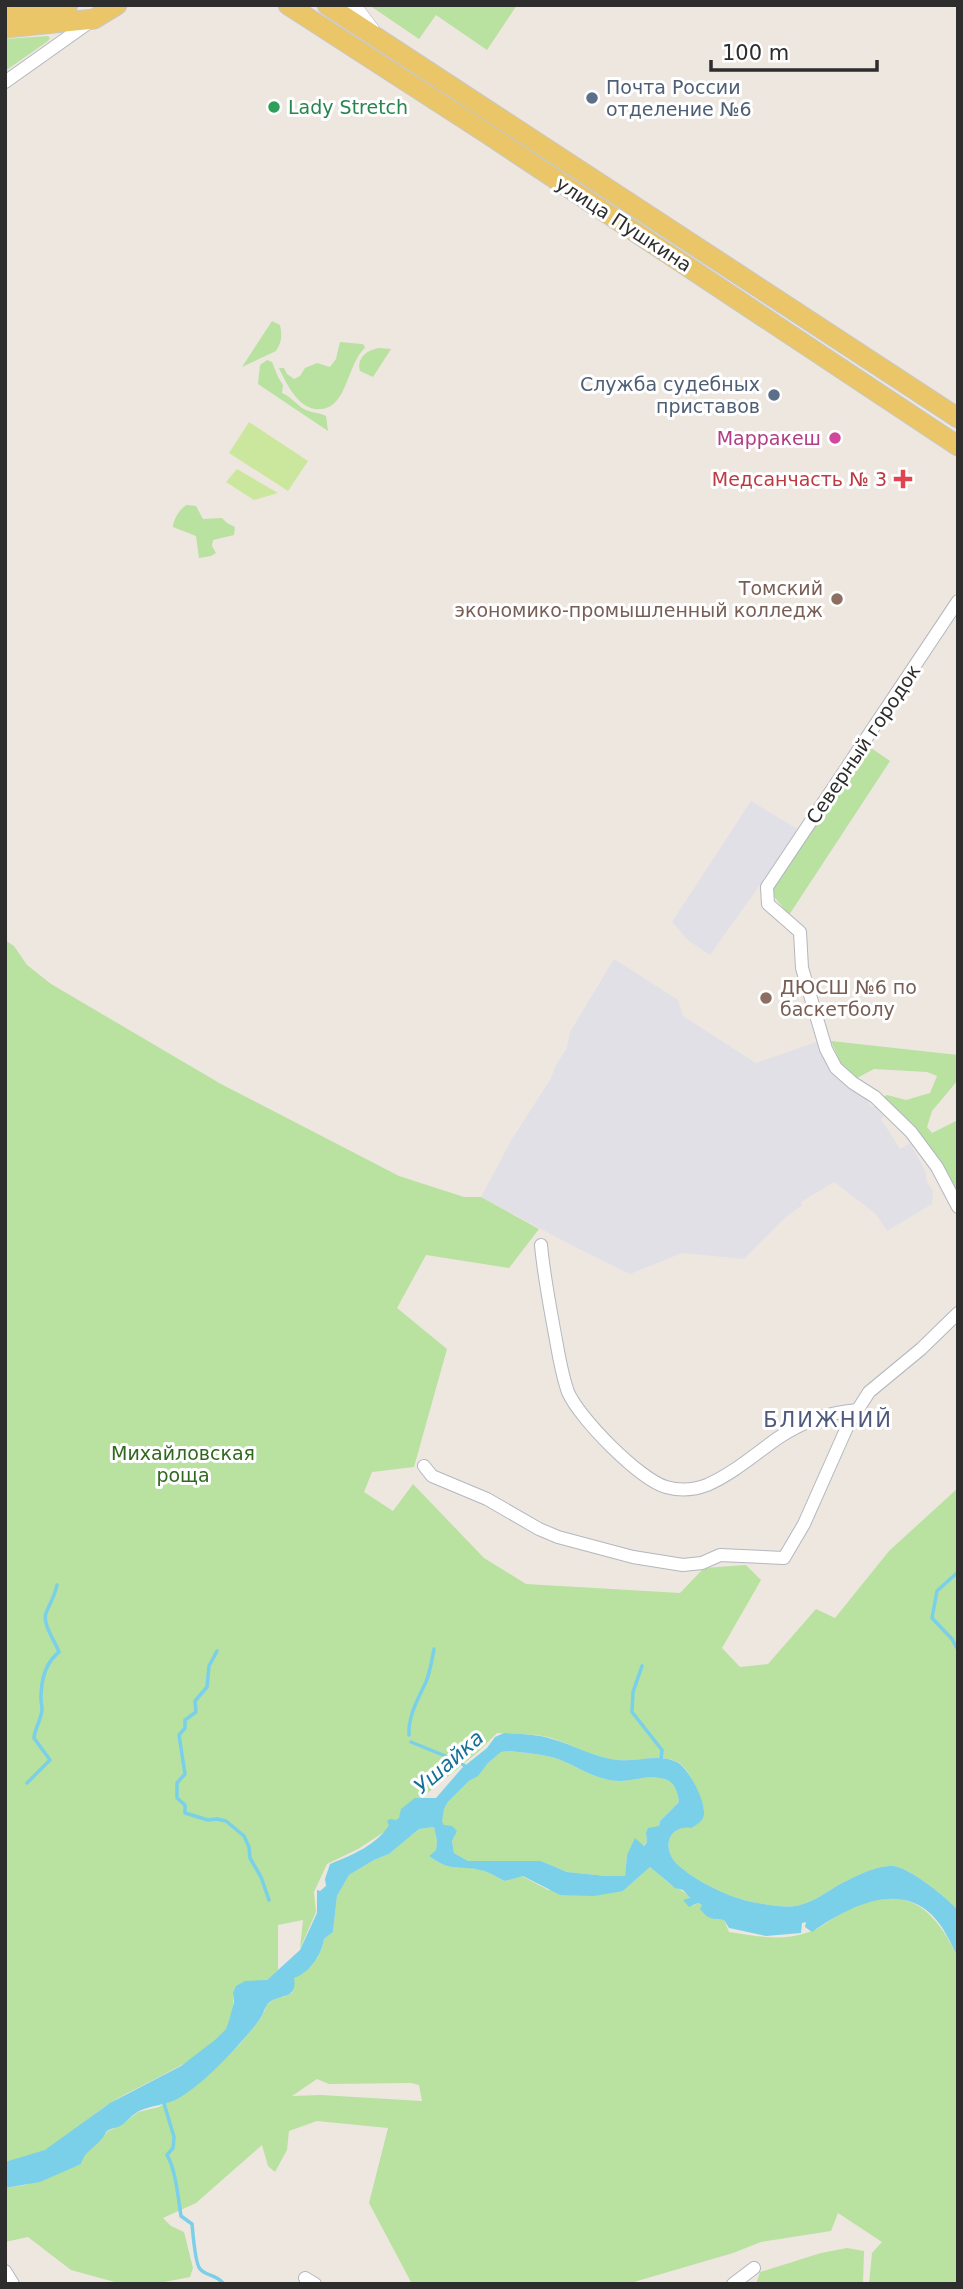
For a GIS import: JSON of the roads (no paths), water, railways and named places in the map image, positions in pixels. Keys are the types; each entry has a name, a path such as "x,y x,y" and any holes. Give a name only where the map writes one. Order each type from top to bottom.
{"main road":[{"path":"5,13 68,5"},
{"path":"5,28 94,19 117,5"},
{"name":"улица Пушкина","path":"288,5 497,140 958,446"},
{"name":"улица Пушкина","path":"327,5 958,418"},
{"path":"351,5 374,35"}],"street":[{"path":"5,82 94,19"},
{"name":"Северный городок","path":"958,601 767,887 768,904 800,932 802,968 826,1049 836,1068 875,1097 911,1132 932,1158 958,1207"},
{"path":"541,1245 547,1294 569,1394 606,1441 647,1478 665,1487 690,1490 707,1485 738,1469 781,1436 816,1418 858,1410"},
{"path":"424,1466 432,1476 487,1499 540,1529 558,1537 621,1554 683,1565 702,1563 720,1555 784,1558 804,1524 848,1425 869,1392 921,1349 958,1313"},
{"path":"733,2284 754,2268"},
{"path":"5,2271 13,2284"}],"water":[{"path":"504,1733 534,1735 609,1759 663,1758 682,1765 696,1787 704,1812 696,1825 672,1834 669,1851 676,1863 701,1881 743,1900 776,1906 800,1905 873,1869 892,1866 908,1871 958,1910 958,1957 932,1915 918,1905 903,1900 887,1899 855,1907 812,1932 805,1927 806,1922 802,1923 801,1933 766,1936 729,1928 724,1920 706,1916 700,1909 702,1905 698,1903 689,1907 683,1900 690,1898 683,1890 675,1888 650,1867 623,1891 594,1896 560,1895 523,1876 505,1881 484,1871 451,1867 437,1862 429,1856 436,1850 434,1827 419,1829 389,1854 349,1875 337,1896 333,1932 324,1939 314,1963 294,1978 293,1991 290,1994 267,2005 244,2039 200,2083 179,2098 139,2111 122,2125 107,2131 81,2164 40,2182 5,2188 5,2162 45,2150 110,2103 181,2066 215,2040 226,2029 236,1986 245,1981 267,1980 300,1950 317,1913 317,1890 320,1891 326,1886 325,1879 330,1864 371,1844 389,1825 387,1821 399,1818 401,1809 415,1798 436,1798 462,1768 487,1748 495,1737","holes":["501,1752 558,1759 595,1776 611,1780 661,1778 672,1784 679,1802 660,1821 659,1826 648,1828 644,1846 635,1838 627,1855 625,1876 567,1872 541,1861 468,1861 454,1853 452,1841 457,1831 442,1822 444,1809 488,1763"]}],"waterway":[{"path":"958,1572 937,1591 932,1618 952,1639 958,1650"},
{"path":"27,1783 50,1760 34,1738 42,1710 43,1678 50,1661 59,1652 45,1617 57,1585"},
{"path":"409,1735 412,1714 427,1678 434,1649"},
{"path":"217,1651 209,1666 207,1687 195,1701 196,1712 185,1720 185,1728 179,1735 185,1774 177,1783 177,1798 185,1805 185,1813 208,1820 226,1821 244,1836 250,1858 261,1877 269,1900"},
{"path":"642,1666 633,1692 632,1712 662,1750 661,1760"},
{"name":"Ушайка","path":"411,1742 466,1767"},
{"path":"163,2100 174,2137 173,2148 167,2155 175,2176 181,2216 192,2224 198,2266 224,2284"}],"place":[{"name":"Почта России отделение №6","path":"592,98"},
{"name":"Lady Stretch","path":"274,107"},
{"name":"Служба судебных приставов","path":"774,395"},
{"name":"Марракеш","path":"835,438"},
{"name":"Медсанчасть № 3","path":"903,479"},
{"name":"Томский экономико-промышленный колледж","path":"837,599"},
{"name":"ДЮСШ №6 по баскетболу","path":"766,998"}],"district":[{"name":"БЛИЖНИЙ","path":"828,1420"}],"park label":[{"name":"Михайловская роща","path":"183,1464"}]}
